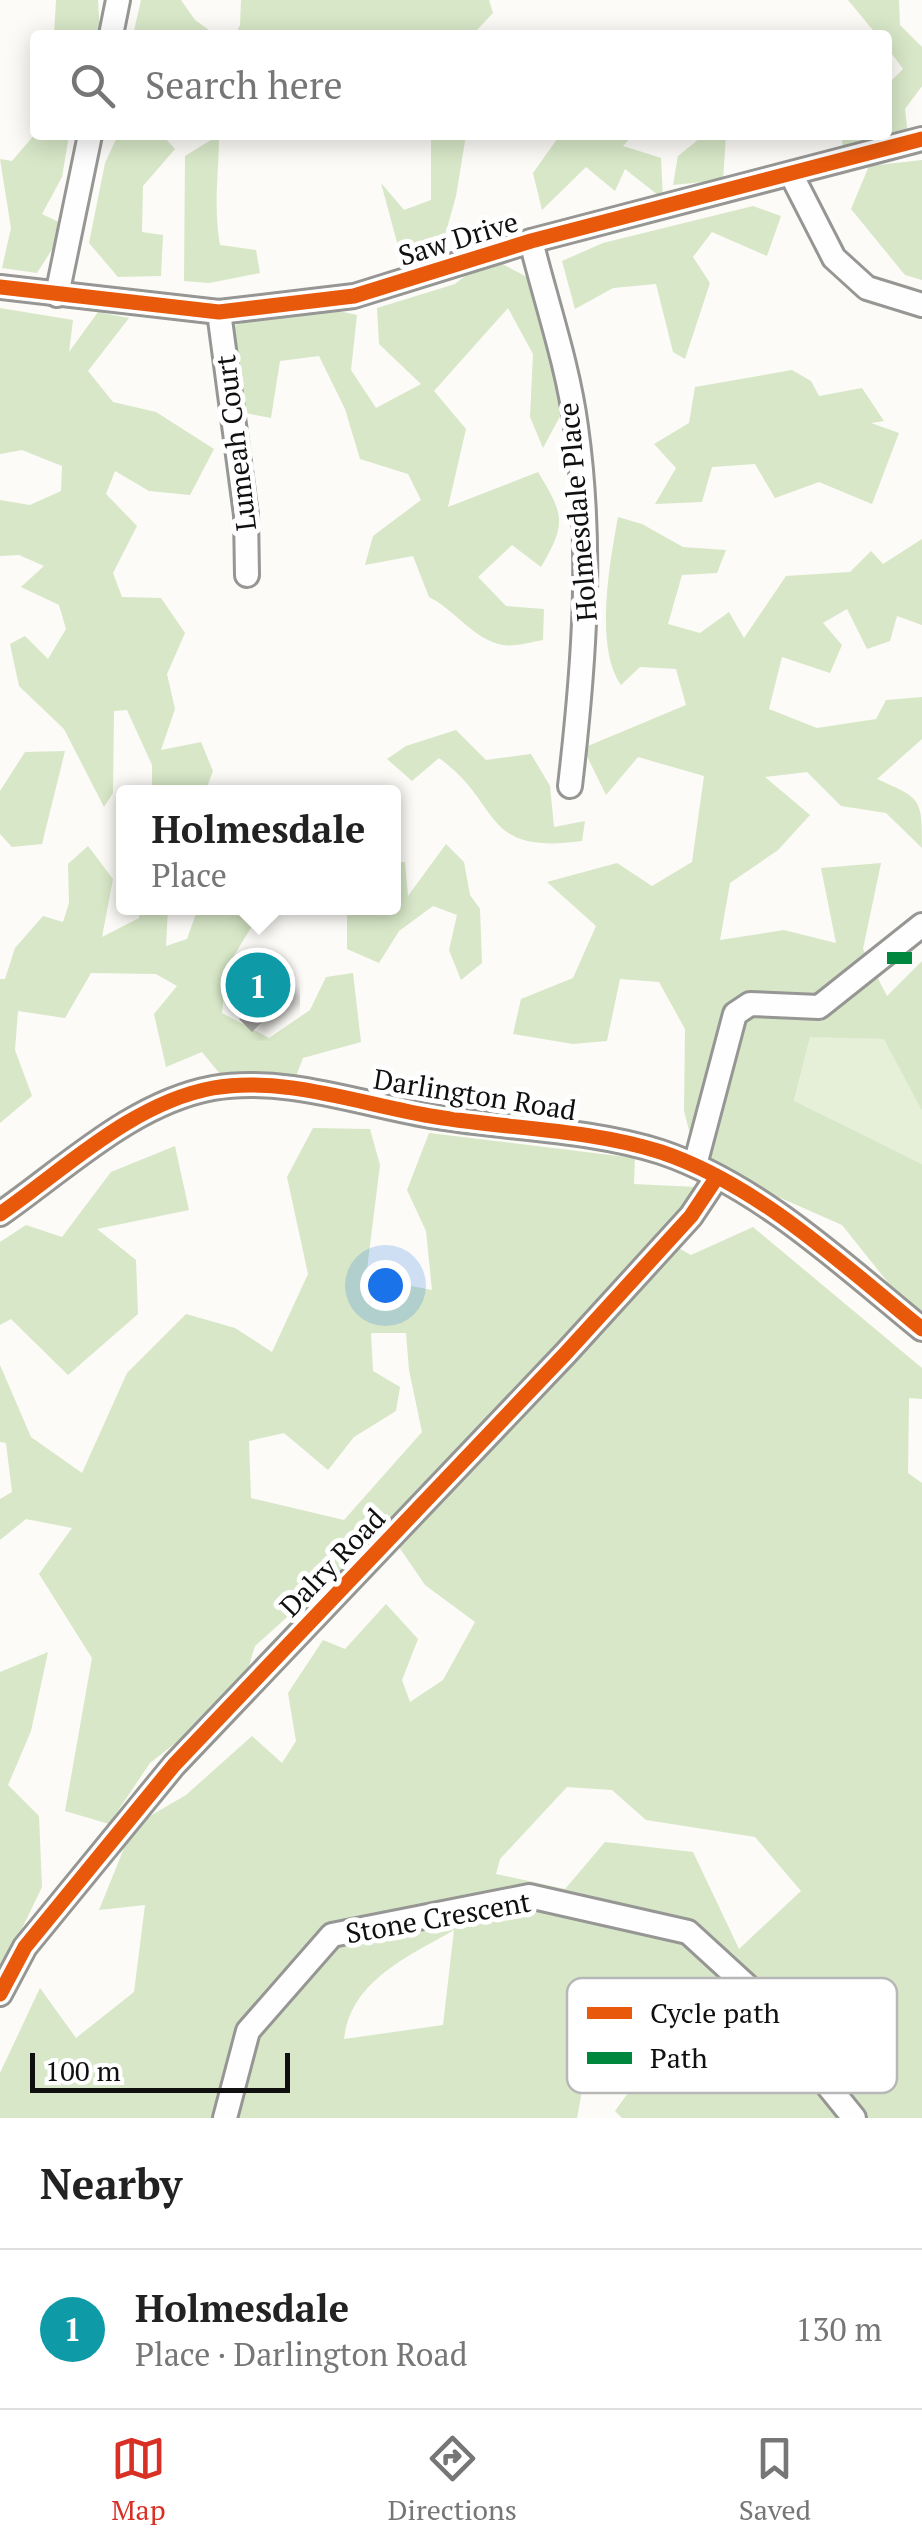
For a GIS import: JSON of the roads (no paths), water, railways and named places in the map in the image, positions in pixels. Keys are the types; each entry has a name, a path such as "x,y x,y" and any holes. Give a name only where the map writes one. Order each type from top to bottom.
{"street":[{"path":"111,30 118,0"},
{"name":"Saw Drive","path":"0,287 219,312 354,296 530,241 922,139"},
{"path":"57,295 89,140"},
{"path":"790,174 834,258 867,288 922,305"},
{"name":"Holmesdale Place","path":"530,241 578,444 588,592 586,648 570,786"},
{"name":"Lumeah Court","path":"219,312 246,515 247,575"},
{"path":"695,1164 735,1014 750,1004 820,1007 874,968 922,924"},
{"name":"Darlington Road","path":"0,1214 144,1112 214,1088 273,1088 372,1102 436,1117 536,1128 656,1150 695,1164 768,1208 922,1329"},
{"name":"Dalry Road","path":"0,1994 25,1946 174,1764 566,1352 691,1216 717,1177"},
{"name":"Stone Crescent","path":"225,2118 248,2031 332,1935 529,1896 688,1932 738,1978"},
{"name":"Stone Crescent","path":"834,2093 854,2118"}],"place":[{"name":"Holmesdale","path":"258,985"}]}
